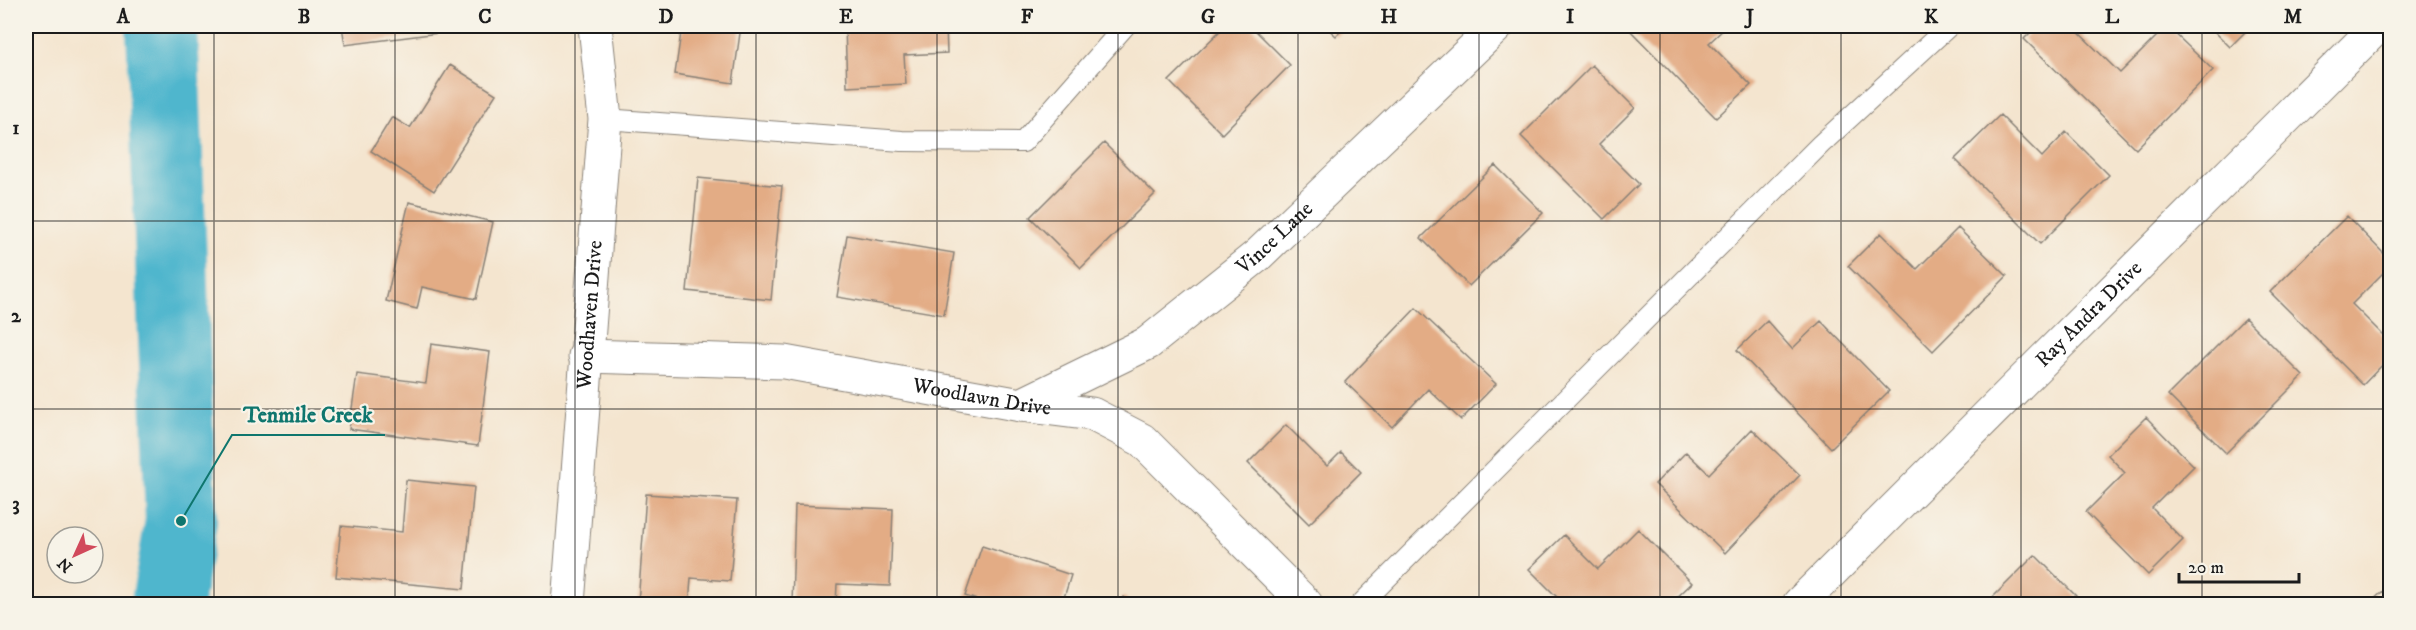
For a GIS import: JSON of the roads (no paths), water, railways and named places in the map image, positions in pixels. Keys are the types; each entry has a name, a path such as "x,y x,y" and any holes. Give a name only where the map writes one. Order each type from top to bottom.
{"street":[{"name":"Woodhaven Drive","path":"568,604 585,356 605,119 595,26"},
{"name":"Vince Lane","path":"1021,405 1148,343 1258,255 1497,26"},
{"name":"Ray Andra Drive","path":"1799,604 2378,26"},
{"name":"Woodlawn Drive","path":"585,356 784,362 1021,405 1092,414 1142,440 1306,604"}],"lane":[{"path":"605,119 902,141 1023,142 1125,26"},
{"path":"1361,604 1821,144 1949,26"}],"waterway":[{"path":"162,26 181,521 167,604"}],"place":[{"name":"Tenmile Creek","path":"181,521"}]}
